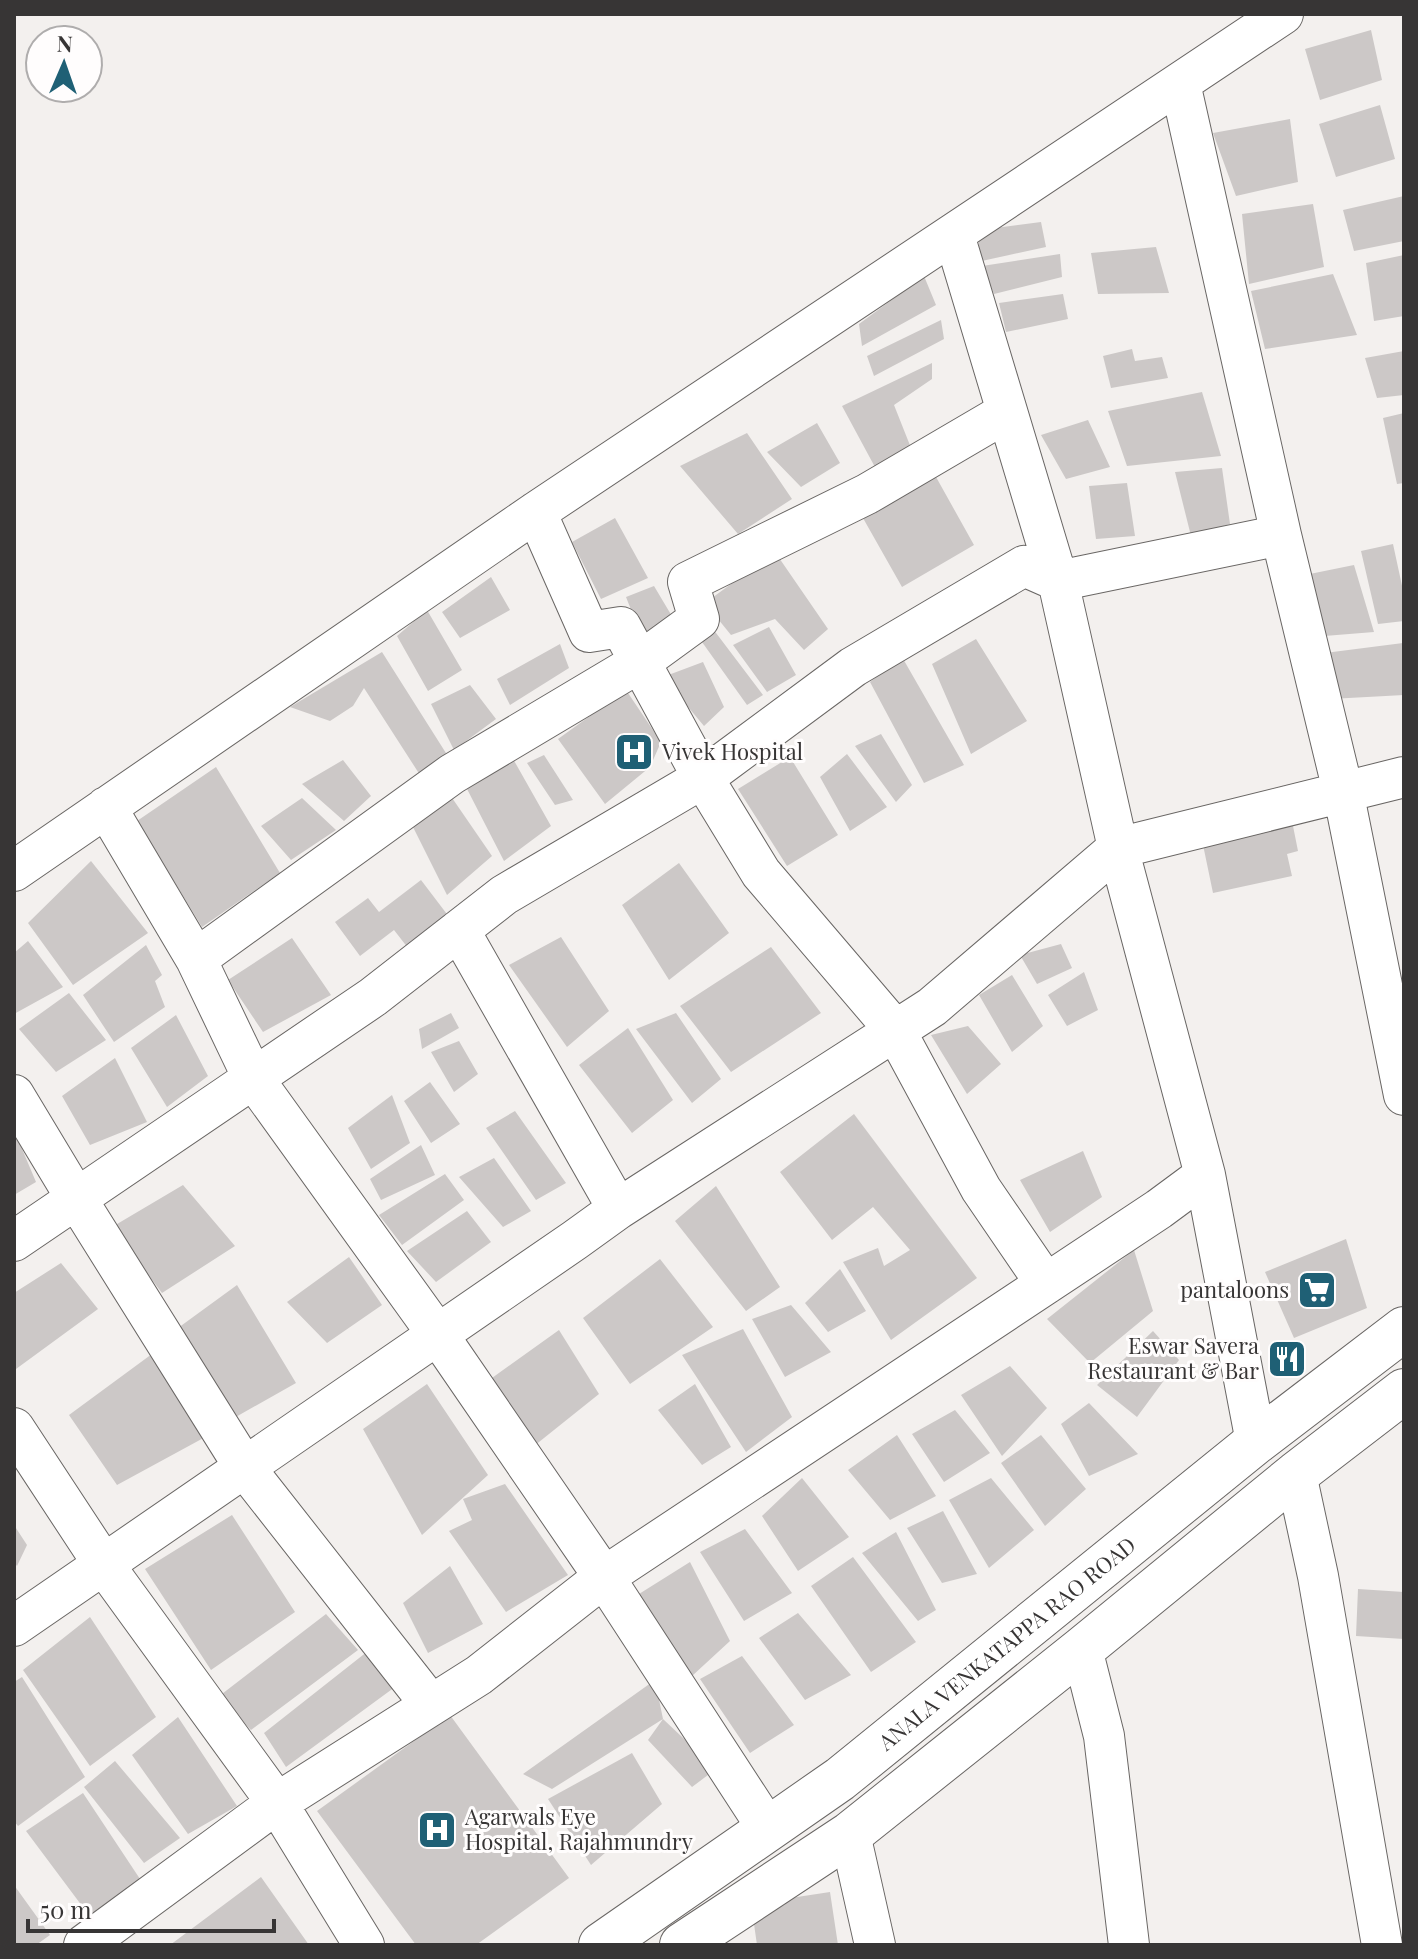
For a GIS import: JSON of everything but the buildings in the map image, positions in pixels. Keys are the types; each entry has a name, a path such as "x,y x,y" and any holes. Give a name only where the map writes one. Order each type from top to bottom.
{"main road":[{"name":"ANALA VENKATAPPA RAO ROAD","path":"601,1945 840,1779 1256,1442 1404,1329"},
{"path":"682,1945 850,1834 1296,1474 1404,1391"}],"street":[{"path":"14,871 536,512 1283,14"},
{"path":"1180,83 1281,535 1343,791 1404,1095"},
{"path":"954,235 1058,581 1118,848 1205,1175 1256,1442"},
{"path":"196,959 452,774 640,662 699,619 688,582 867,494 1007,412"},
{"path":"536,512 589,632 621,627 703,778 761,873 895,1030 981,1189 1046,1284"},
{"path":"14,1241 373,997 504,895 703,778 853,667 1024,566 1058,581 1281,535"},
{"path":"14,1626 618,1209 932,1007 1118,848 1404,777"},
{"path":"106,807 196,959 253,1078 438,1335 604,1577 768,1829"},
{"path":"459,930 618,1209"},
{"path":"14,1095 245,1468 431,1705"},
{"path":"84,1945 277,1803 479,1675 604,1577 1159,1209 1205,1175"},
{"path":"14,1428 104,1565 277,1803 364,1945"},
{"path":"1296,1474 1318,1576 1382,1945"},
{"path":"1082,1649 1104,1736 1129,1945"},
{"path":"850,1834 875,1945"}],"place":[{"name":"Vivek Hospital","path":"634,752"},
{"name":"pantaloons","path":"1317,1290"},
{"name":"Eswar Savera Restaurant & Bar","path":"1287,1359"},
{"name":"Agarwals Eye Hospital, Rajahmundry","path":"437,1830"}]}
